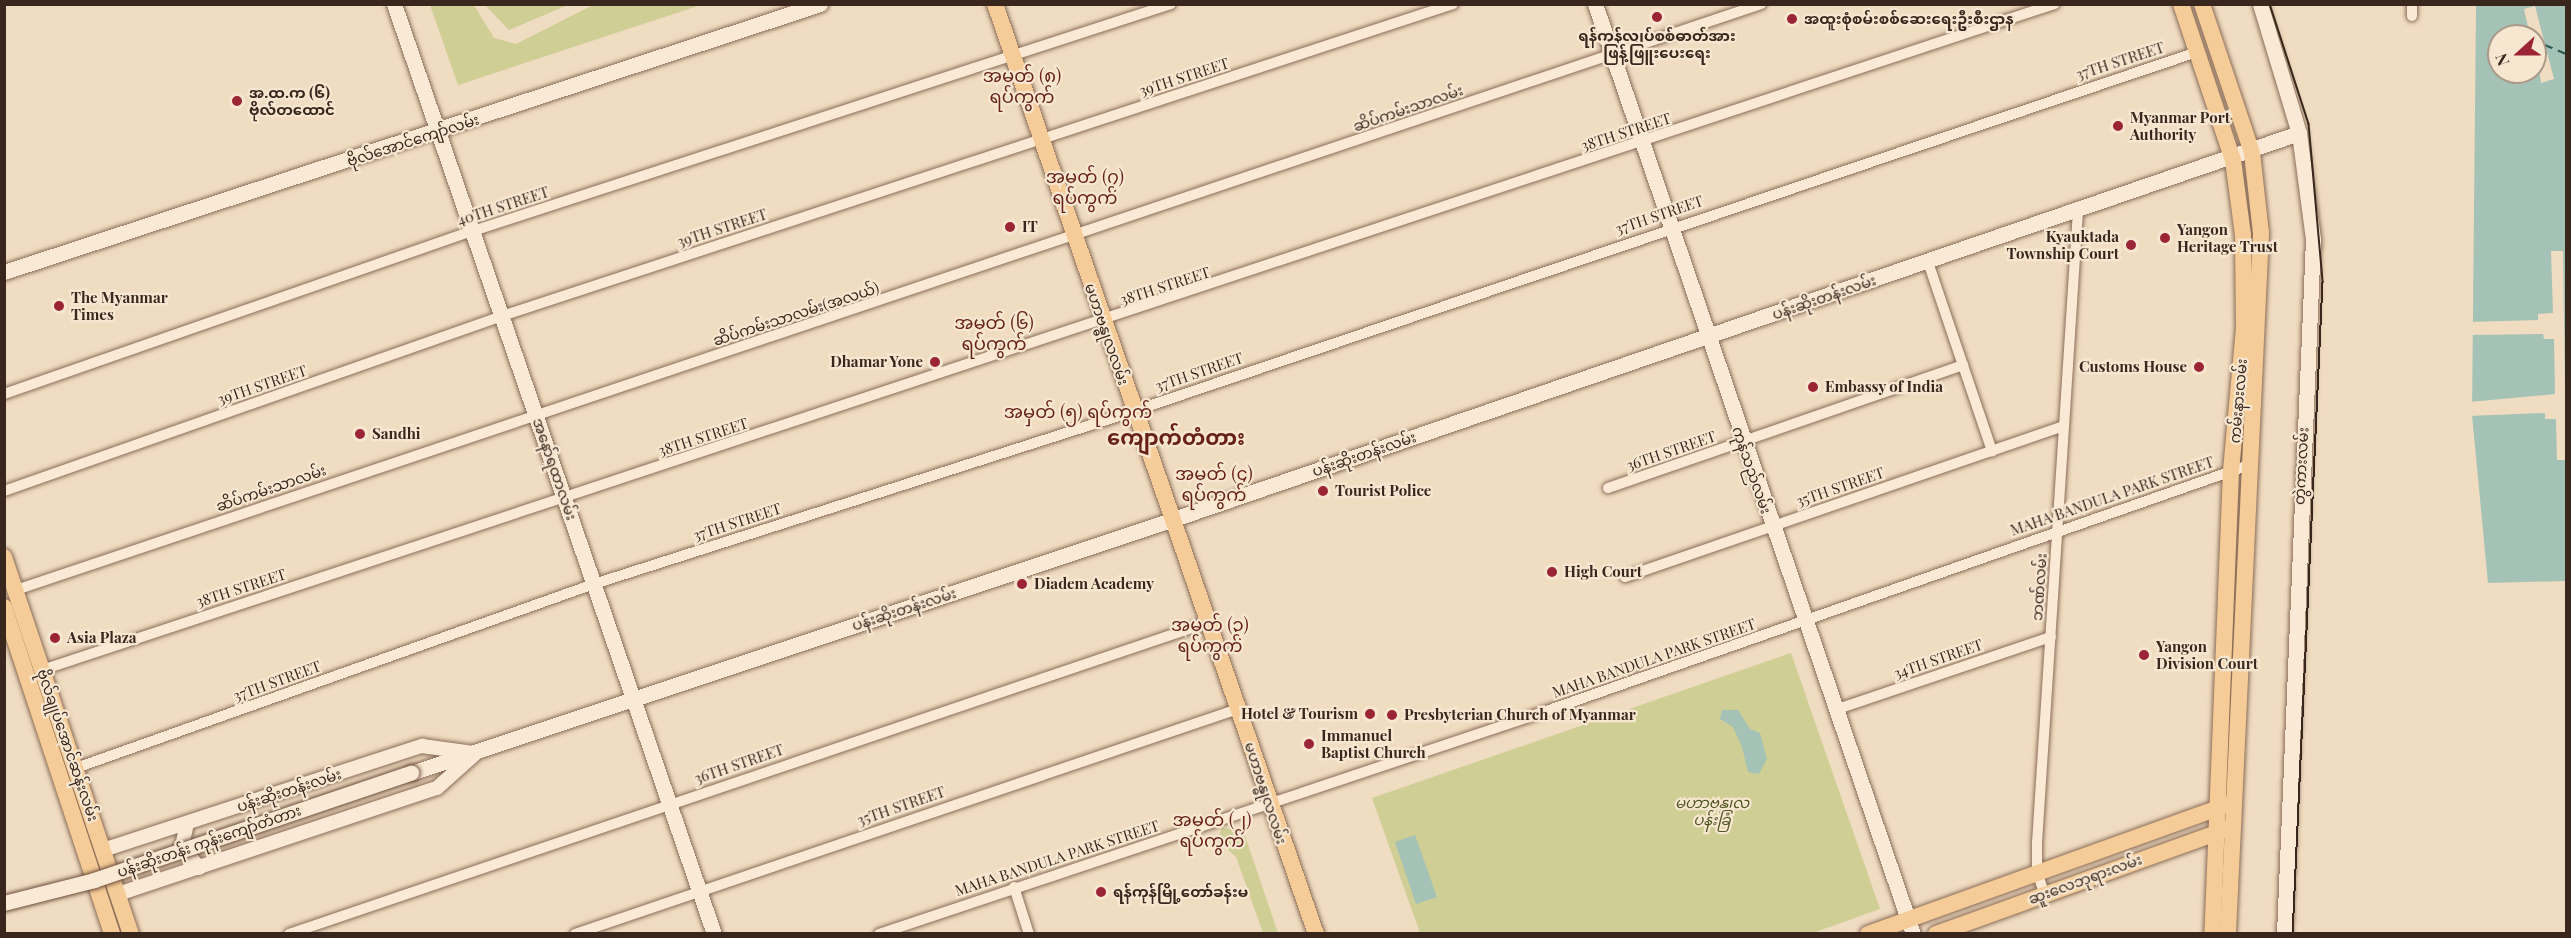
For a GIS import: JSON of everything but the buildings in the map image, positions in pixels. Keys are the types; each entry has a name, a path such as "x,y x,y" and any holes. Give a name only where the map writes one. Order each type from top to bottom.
{"main road":[{"name":"အနော်ရထာလမ်း","path":"394,4 714,933"},
{"name":"ဗိုလ်အောင်ကျော်လမ်း","path":"4,272 439,132 820,4"},
{"name":"မဟာဗန္ဓုလလမ်း","path":"995,4 1036,141 1098,324 1129,412 1174,519 1204,624 1233,711 1316,933"},
{"name":"ကုန်သည်လမ်း","path":"1595,4 1742,441 1910,926"},
{"name":"ကမ်းနားလမ်း","path":"2181,4 2233,160 2243,235 2251,328 2249,465 2226,829 2228,933"},
{"name":"ကမ်းနားလမ်း","path":"2202,4 2252,153 2261,233 2232,471 2227,804"},
{"name":"တွဲကားလမ်း","path":"2260,4 2300,133 2313,239 2284,933"},
{"name":"ပန်းဆိုးတန်းလမ်း","path":"411,773 1174,519 2078,210 2233,160 2300,133"},
{"name":"ဗိုလ်ချုပ်အောင်ဆန်းလမ်း","path":"4,557 16,590 12,612 112,933"},
{"name":"ဗိုလ်ချုပ်အောင်ဆန်းလမ်း","path":"12,612 42,670 131,933"},
{"name":"ပန်းဆိုးတန်း ကုန်းကျော်တံတား","path":"4,903 94,880 411,773"},
{"name":"ဆူးလေဘုရားလမ်း","path":"1868,933 1910,926 2037,872 2227,804"},
{"name":"ကမ်းနားလမ်း","path":"2212,933 2226,829"},
{"name":"ဆူးလေဘုရားလမ်း","path":"1936,933 2226,829"}],"street":[{"name":"40TH STREET","path":"4,393 473,231 1010,60 1171,4"},
{"name":"39TH STREET","path":"4,491 502,316 1453,4"},
{"name":"ဆိပ်ကမ်းသာလမ်း","path":"1070,239 1761,4"},
{"name":"38TH STREET","path":"42,670 564,497 1098,324 2055,4"},
{"name":"37TH STREET","path":"76,768 594,584 1129,412 1670,227 2197,52"},
{"name":"ဘဏ်လမ်း","path":"2044,893 2037,872 2078,210"},
{"name":"ဆိပ်ကမ်းသာလမ်း(အလယ်)","path":"536,415 1070,239"},
{"path":"1928,262 1992,451"},
{"name":"36TH STREET","path":"1608,488 1963,365"},
{"name":"ဆိပ်ကမ်းသာလမ်း","path":"16,590 536,415"},
{"name":"35TH STREET","path":"1625,577 2064,426"},
{"name":"MAHA BANDULA PARK STREET","path":"879,933 1269,804 1805,622 2058,530 2249,465"},
{"name":"36TH STREET","path":"289,933 1204,624"},
{"name":"34TH STREET","path":"1835,710 2051,637"},
{"name":"35TH STREET","path":"575,933 1233,711"},
{"name":"ပန်းဆိုးတန်းလမ်း","path":"103,850 422,746 476,753"},
{"name":"ပန်းဆိုးတန်းလမ်း","path":"118,894 437,788 476,753"},
{"path":"187,823 182,846 199,868"},
{"path":"1014,887 1029,933"}],"green space":[{"path":"485,4 568,5 509,30"},
{"path":"430,5 474,5 494,38 516,44 593,5 701,5 458,85"},
{"name":"မဟာဗန္ဓုလ ပန်းခြံ","path":"1791,653 1880,909 1810,934 1420,933 1372,798"},
{"path":"1222,828 1243,830 1278,933 1263,933 1236,857 1217,840"}],"shaded area":[{"path":"2476,5 2566,5 2566,581 2488,583 2472,415"},
{"path":"1722,710 1738,710 1750,729 1760,733 1767,759 1759,774 1748,772 1742,747 1733,727 1720,719"},
{"path":"1415,835 1437,897 1416,904 1395,842"}],"pier":[{"path":"2535,6 2540,24 2527,24 2524,9"},
{"path":"2547,52 2554,79 2547,81"},
{"path":"2551,251 2563,251 2566,460 2557,460 2556,419 2545,419 2545,413 2469,416 2469,402 2555,394 2554,339 2544,339 2543,334 2469,335 2469,322 2538,320 2538,314 2553,313"}],"ferry route":[{"path":"2547,46 2566,54"}],"tram line":[{"path":"2270,4 2309,124 2323,282 2293,934"}],"place":[{"name":"ရန်ကုန်လျှပ်စစ်ဓာတ်အား ဖြန့်ဖြူးပေးရေး","path":"1657,17"},
{"name":"အထူးစုံစမ်းစစ်ဆေးရေးဦးစီးဌာန","path":"1792,19"},
{"name":"အ.ထ.က (၆) ဗိုလ်တထောင်","path":"237,101"},
{"name":"Myanmar Port Authority","path":"2118,126"},
{"name":"IT","path":"1010,227"},
{"name":"Yangon Heritage Trust","path":"2165,238"},
{"name":"Kyauktada Township Court","path":"2131,245"},
{"name":"The Myanmar Times","path":"59,306"},
{"name":"Dhamar Yone","path":"935,362"},
{"name":"Customs House","path":"2199,367"},
{"name":"Embassy of India","path":"1813,387"},
{"name":"Sandhi","path":"360,434"},
{"name":"Tourist Police","path":"1323,491"},
{"name":"High Court","path":"1552,572"},
{"name":"Diadem Academy","path":"1022,584"},
{"name":"Asia Plaza","path":"55,638"},
{"name":"Yangon Division Court","path":"2144,655"},
{"name":"Hotel & Tourism","path":"1370,714"},
{"name":"Presbyterian Church of Myanmar","path":"1392,715"},
{"name":"Immanuel Baptist Church","path":"1309,744"},
{"name":"ရန်ကုန်မြို့တော်ခန်းမ","path":"1101,892"}],"district":[{"name":"အမှတ် (၈) ရပ်ကွက်","path":"1022,86"},
{"name":"အမှတ် (၇) ရပ်ကွက်","path":"1085,187"},
{"name":"အမှတ် (၆) ရပ်ကွက်","path":"994,333"},
{"name":"အမှတ် (၅) ရပ်ကွက်","path":"1078,411"},
{"name":"ကျောက်တံတား","path":"1176,436"},
{"name":"အမှတ် (၄) ရပ်ကွက်","path":"1214,484"},
{"name":"အမှတ် (၃) ရပ်ကွက်","path":"1210,635"},
{"name":"အမှတ် (၂) ရပ်ကွက်","path":"1212,830"}]}
